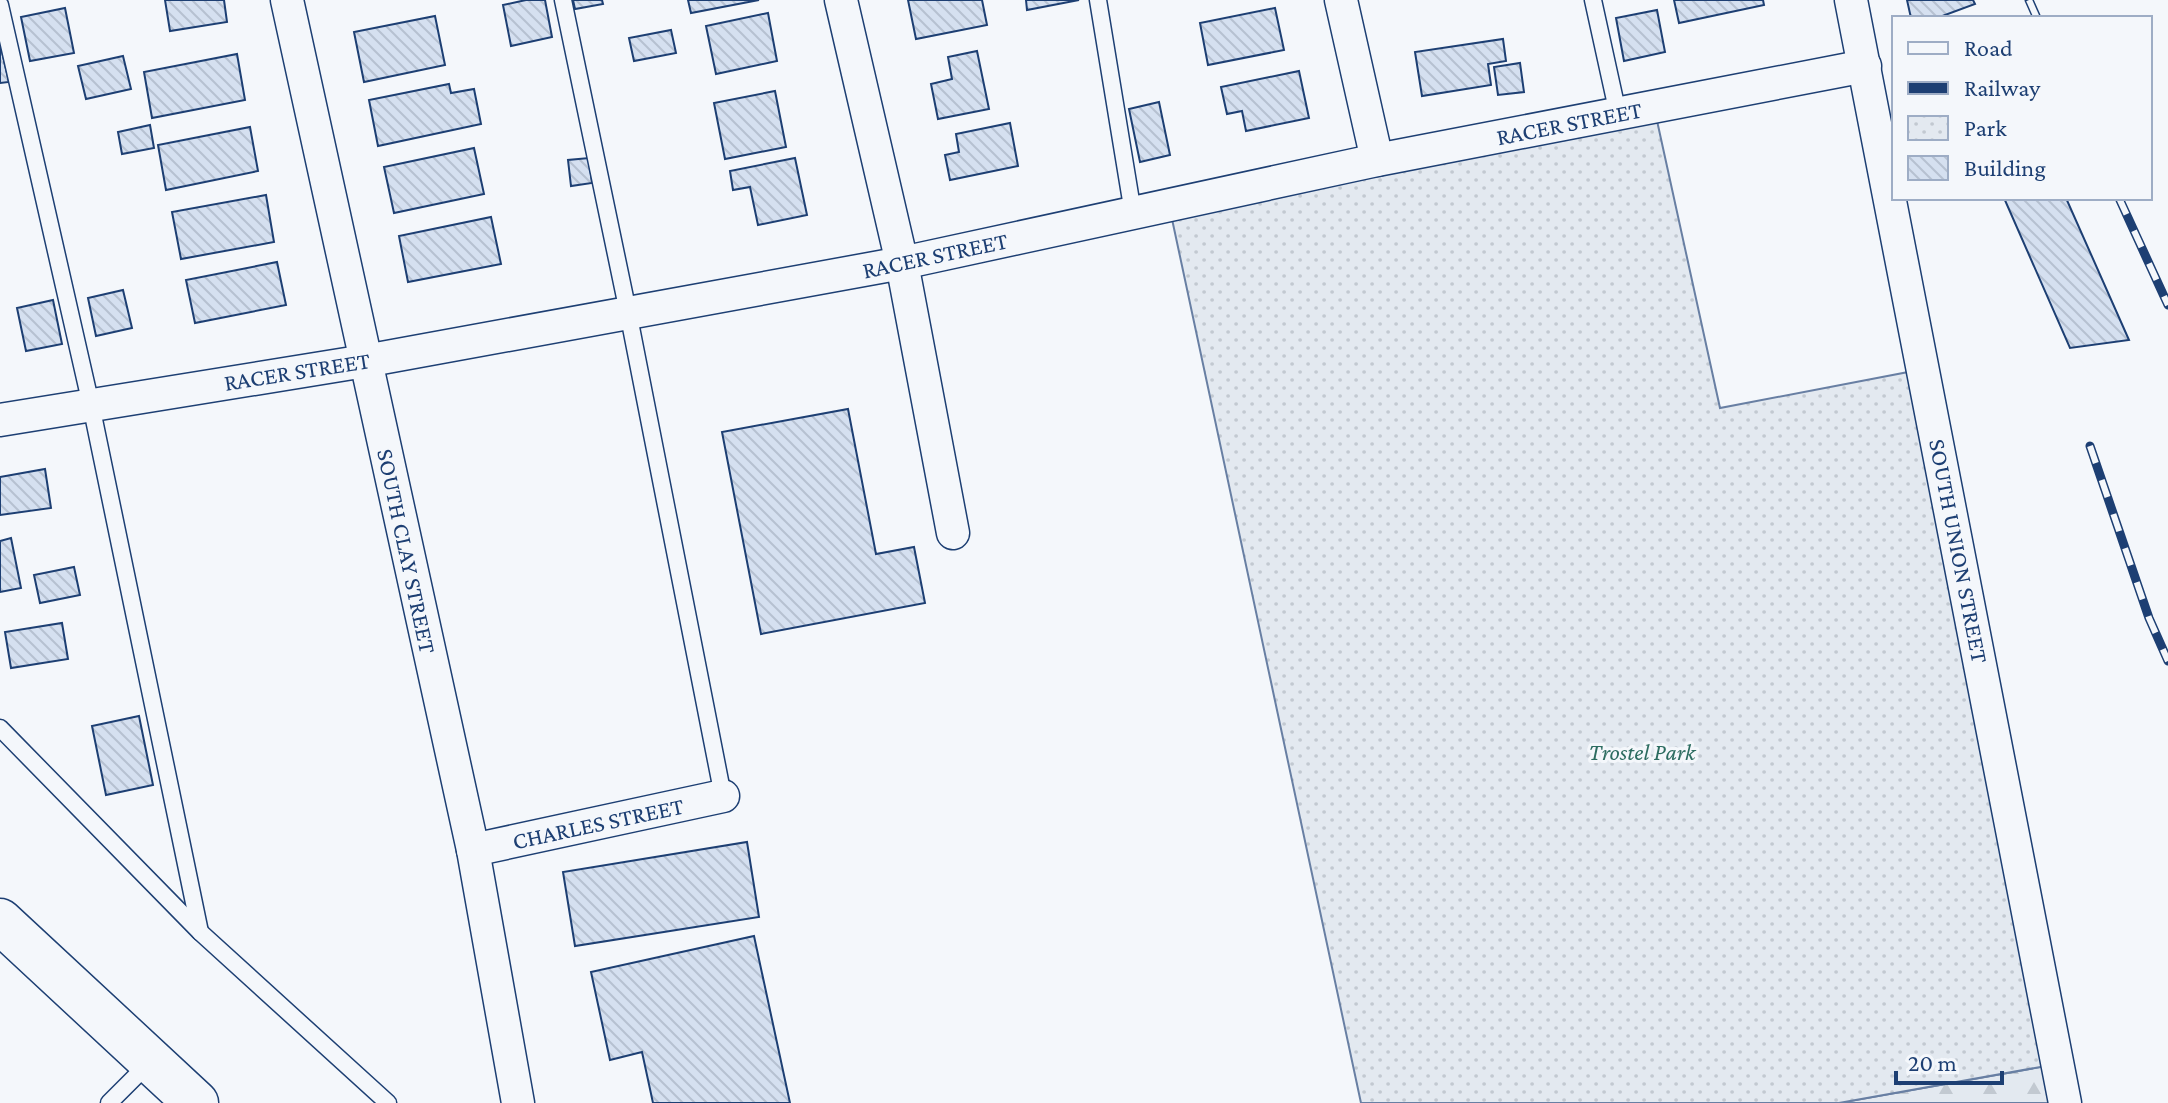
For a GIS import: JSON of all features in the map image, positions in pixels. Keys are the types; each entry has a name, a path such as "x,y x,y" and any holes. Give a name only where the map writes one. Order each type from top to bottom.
{"main road":[{"path":"0,921 196,1103"}],"street":[{"name":"SOUTH CLAY STREET","path":"287,0 473,850 518,1103"},
{"path":"841,0 902,263 953,533"},
{"path":"1341,0 1377,160"},
{"name":"SOUTH UNION STREET","path":"1851,0 2065,1103"},
{"name":"RACER STREET","path":"0,420 365,361 902,263 1377,160 1865,66"},
{"name":"CHARLES STREET","path":"473,850 723,796"}],"lane":[{"path":"563,0 723,796"},
{"path":"1098,0 1133,213"},
{"path":"1593,0 1618,114"},
{"path":"0,5 91,405 200,932"},
{"path":"0,728 200,932 388,1103"},
{"path":"109,1103 151,1061"}],"green space":[{"name":"Trostel Park","path":"1654,107 1720,408 1924,369 2057,1064 1839,1103 1361,1103 1169,205"},
{"path":"2057,1064 2065,1103 1839,1103"}],"building":[{"path":"165,0 224,0 227,22 170,31"},
{"path":"545,0 552,37 511,46 503,5"},
{"path":"573,0 602,0 603,4 575,9"},
{"path":"688,0 759,0 691,13"},
{"path":"908,0 982,0 987,25 916,39"},
{"path":"1026,0 1079,0 1027,10"},
{"path":"1674,0 1763,0 1764,5 1679,23"},
{"path":"1907,0 1973,0 1975,4 1942,16 1911,16"},
{"path":"65,8 74,53 30,61 21,17"},
{"path":"1275,8 1284,50 1208,65 1200,23"},
{"path":"1657,10 1665,52 1624,61 1616,18"},
{"path":"768,13 777,61 716,74 706,26"},
{"path":"435,16 445,65 364,82 354,32"},
{"path":"671,30 676,53 634,61 629,38"},
{"path":"1503,39 1506,61 1488,64 1491,85 1422,96 1415,52"},
{"path":"0,43 9,82 0,83"},
{"path":"977,51 989,109 938,119 931,84 952,79 948,57"},
{"path":"237,54 245,100 152,118 144,72"},
{"path":"123,56 131,89 86,99 78,66"},
{"path":"1520,63 1524,92 1498,95 1494,67"},
{"path":"1299,71 1309,118 1246,131 1242,111 1227,114 1221,87"},
{"path":"449,84 451,93 474,89 481,124 378,146 369,100"},
{"path":"775,91 786,147 725,159 714,103"},
{"path":"1159,102 1170,155 1140,162 1129,109"},
{"path":"1010,123 1018,166 950,180 945,155 959,152 956,134"},
{"path":"150,125 154,148 122,154 118,132"},
{"path":"250,127 258,171 166,190 158,145"},
{"path":"474,148 484,194 394,213 384,167"},
{"path":"589,158 592,183 571,186 568,160"},
{"path":"795,158 807,215 758,225 750,187 733,190 730,171"},
{"path":"266,195 274,242 181,259 172,212"},
{"path":"2005,200 2067,200 2129,340 2070,348"},
{"path":"491,217 501,264 408,282 399,236"},
{"path":"277,262 286,305 195,323 186,280"},
{"path":"123,290 132,328 96,336 88,298"},
{"path":"53,300 62,344 26,351 17,308"},
{"path":"848,409 876,554 914,547 925,603 761,634 722,432"},
{"path":"45,469 51,508 0,515 0,477"},
{"path":"11,538 21,588 0,592 0,541"},
{"path":"74,567 80,595 40,603 34,575"},
{"path":"62,623 68,659 11,668 5,632"},
{"path":"139,716 153,785 106,795 92,726"},
{"path":"747,842 759,917 575,946 563,872"},
{"path":"754,936 790,1103 653,1103 642,1052 610,1060 591,972"}],"railway":[{"path":"2029,0 2036,16"},
{"path":"2120,200 2168,305"},
{"path":"2090,446 2149,618 2168,661"}]}
